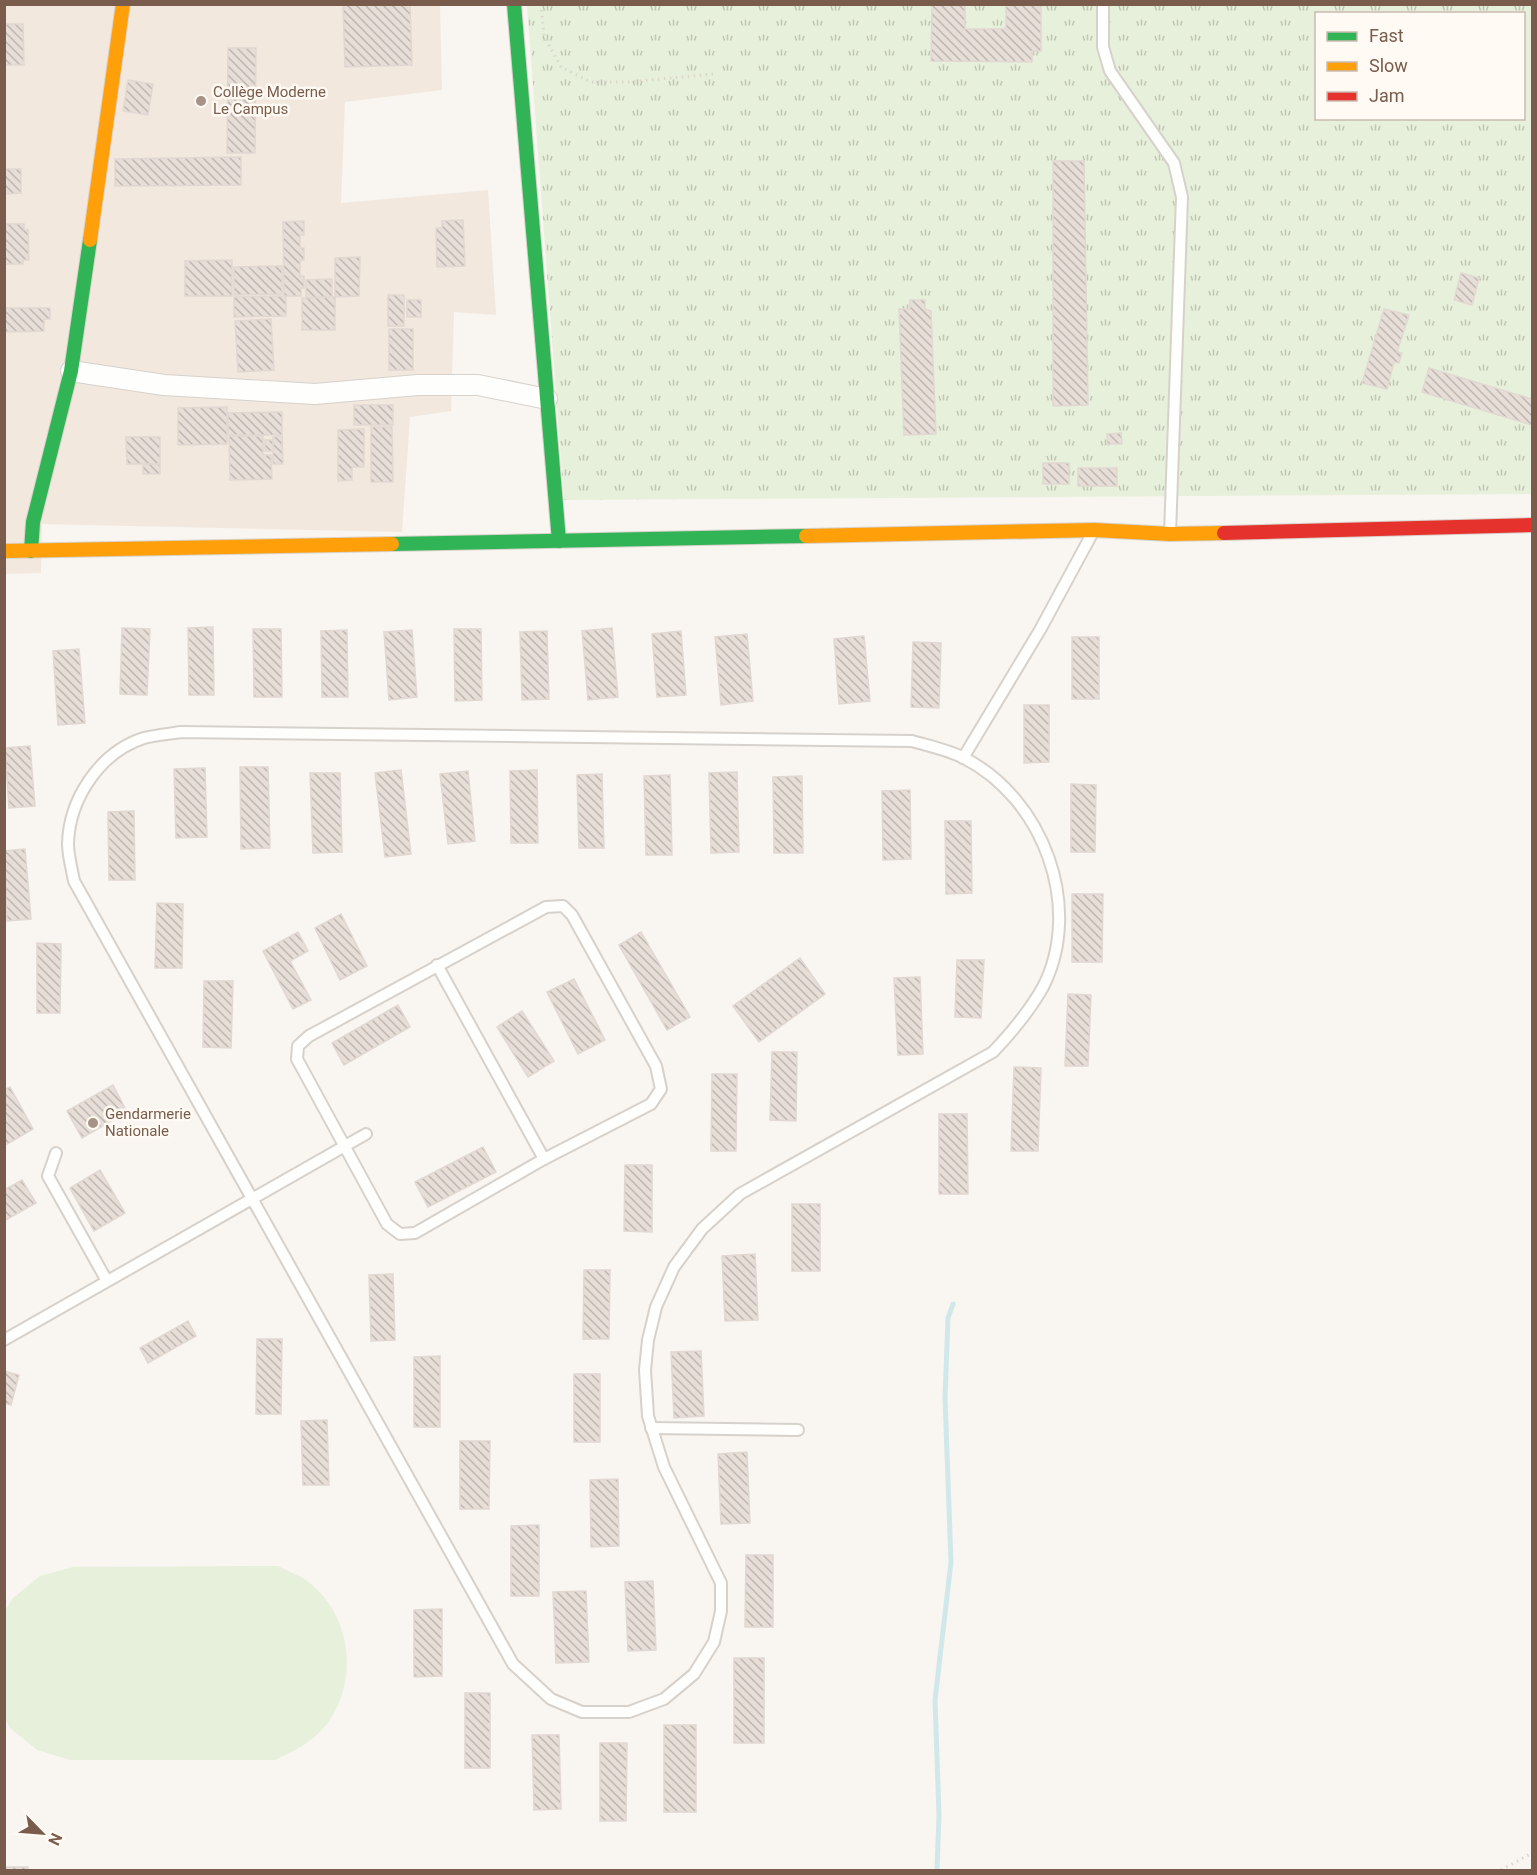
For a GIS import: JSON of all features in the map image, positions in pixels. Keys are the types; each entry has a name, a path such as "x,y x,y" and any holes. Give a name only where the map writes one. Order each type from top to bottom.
{"street":[{"path":"31,551 33,522 71,371 123,4"},
{"path":"514,4 559,541"},
{"path":"71,371 164,385 315,394 418,385 478,385 547,399"},
{"path":"4,551 1094,530 1170,534 1533,525"}],"lane":[{"path":"1103,4 1103,47 1110,71 1174,164 1182,197 1170,534"},
{"path":"963,758 1040,630 1094,530"},
{"path":"181,732 912,741 963,758 989,774 1010,792 1036,827 1050,860 1059,907 1055,950 1044,985 1022,1022 993,1052 740,1194 702,1229 674,1267 656,1307 645,1370 651,1428 664,1467 721,1583 719,1621 714,1642 694,1674 664,1699 628,1712 582,1712 551,1699 513,1664 74,881 68,846 71,819 80,796 93,775 110,757 143,739 181,732"},
{"path":"563,906 572,915 656,1065 661,1089 651,1104 544,1159 415,1233 400,1234 387,1224 343,1147 297,1059 298,1047 309,1036 438,965 546,907 563,906"},
{"path":"438,965 544,1159"},
{"path":"4,1340 366,1134"},
{"path":"56,1153 48,1176 107,1281"},
{"path":"651,1428 798,1430"}],"path":[{"path":"541,4 544,36 561,67 591,82 627,82 714,74"},
{"path":"1501,1870 1533,1853"}],"shaded area":[{"path":"4,5 440,5 442,90 345,102 341,203 488,190 496,315 454,312 451,411 410,417 402,532 42,524 41,573 5,574"}],"green space":[{"path":"527,5 1532,5 1532,494 564,500"},
{"path":"278,1566 304,1579 322,1595 333,1611 346,1648 347,1668 344,1688 337,1707 322,1730 303,1745 275,1760 70,1760 37,1750 10,1728 5,1718 5,1611 12,1599 40,1576 73,1567"}],"building":[{"path":"343,4 410,4 412,65 345,67"},
{"path":"932,4 965,4 965,29 1006,29 1006,4 1041,4 1041,51 1032,51 1032,62 931,61"},
{"path":"4,24 23,24 24,65 4,65"},
{"path":"228,48 256,48 255,153 227,153"},
{"path":"128,80 153,84 148,115 123,111"},
{"path":"241,157 241,185 115,186 115,159"},
{"path":"1053,161 1084,161 1088,405 1053,406"},
{"path":"4,169 21,169 21,193 4,194"},
{"path":"463,220 465,266 437,267 436,228 442,228 442,221"},
{"path":"304,221 304,235 300,235 300,248 304,248 304,260 300,260 300,276 304,276 304,288 301,288 301,296 284,296 283,222"},
{"path":"4,224 24,224 24,230 28,230 29,260 23,260 23,264 4,264"},
{"path":"360,257 359,296 335,297 335,258"},
{"path":"232,260 232,296 185,296 185,261"},
{"path":"282,266 282,294 234,295 234,267"},
{"path":"1461,273 1479,278 1472,305 1454,300"},
{"path":"332,279 332,297 306,298 306,280"},
{"path":"388,295 404,295 404,326 388,326"},
{"path":"286,296 286,316 234,317 234,297"},
{"path":"335,297 335,330 302,330 302,298"},
{"path":"407,300 421,300 421,317 407,317"},
{"path":"910,300 925,300 925,309 931,311 936,434 904,435 899,309 910,309"},
{"path":"4,308 50,308 50,319 44,319 44,331 4,332"},
{"path":"1384,309 1409,315 1397,352 1402,353 1399,363 1394,362 1387,389 1362,383"},
{"path":"271,319 274,370 238,372 235,321"},
{"path":"389,329 413,329 413,370 389,370"},
{"path":"1429,368 1532,399 1532,425 1422,392"},
{"path":"354,405 393,405 393,425 354,425"},
{"path":"227,407 227,444 178,445 178,408"},
{"path":"282,412 282,435 228,435 228,413"},
{"path":"371,427 392,427 393,482 371,482"},
{"path":"364,429 364,467 352,467 352,480 338,481 338,430"},
{"path":"1121,433 1122,444 1107,444 1107,434"},
{"path":"229,436 263,436 263,455 271,455 272,479 230,480"},
{"path":"282,436 283,464 273,464 273,437"},
{"path":"126,437 160,437 160,464 127,464"},
{"path":"265,440 273,440 273,451 265,451"},
{"path":"1043,463 1069,463 1069,484 1043,484"},
{"path":"143,464 160,464 160,474 143,474"},
{"path":"1078,468 1117,468 1117,486 1078,486"},
{"path":"213,627 214,695 189,695 188,628"},
{"path":"122,628 150,629 147,695 120,694"},
{"path":"612,628 618,697 588,700 582,631"},
{"path":"253,629 281,629 282,697 254,697"},
{"path":"454,629 481,629 482,700 455,701"},
{"path":"347,630 348,697 322,697 321,631"},
{"path":"412,630 417,697 389,700 384,632"},
{"path":"547,631 549,699 522,700 520,632"},
{"path":"681,631 686,695 657,697 652,634"},
{"path":"747,634 753,701 721,705 715,637"},
{"path":"864,636 870,701 839,704 834,639"},
{"path":"1072,637 1099,637 1099,699 1072,699"},
{"path":"913,642 941,643 939,708 911,707"},
{"path":"79,649 85,723 58,725 53,651"},
{"path":"1024,705 1049,705 1049,762 1024,763"},
{"path":"30,746 35,806 9,808 5,748"},
{"path":"240,767 268,767 270,848 241,849"},
{"path":"205,768 207,837 176,838 174,769"},
{"path":"401,770 411,854 385,857 375,773"},
{"path":"537,770 538,843 511,843 510,771"},
{"path":"468,771 475,841 448,844 440,774"},
{"path":"737,772 739,852 711,853 709,773"},
{"path":"310,773 340,773 342,852 313,853"},
{"path":"602,774 604,848 579,848 577,775"},
{"path":"670,775 672,855 646,855 644,776"},
{"path":"802,776 803,853 774,853 773,777"},
{"path":"1071,784 1096,785 1095,852 1071,852"},
{"path":"910,790 911,859 883,860 882,791"},
{"path":"134,811 135,880 109,880 108,812"},
{"path":"945,821 971,821 972,893 946,894"},
{"path":"25,849 31,919 7,921 4,851"},
{"path":"1072,894 1103,894 1102,962 1072,962"},
{"path":"157,903 183,904 182,968 155,968"},
{"path":"341,914 367,966 340,980 315,928"},
{"path":"298,932 308,951 290,961 311,1000 293,1009 263,951"},
{"path":"641,932 690,1017 667,1030 619,945"},
{"path":"37,943 61,944 60,1013 37,1013"},
{"path":"800,958 825,994 759,1042 733,1006"},
{"path":"957,960 984,960 981,1018 955,1017"},
{"path":"920,977 923,1054 898,1055 894,978"},
{"path":"574,979 605,1040 578,1054 547,992"},
{"path":"204,981 233,981 231,1048 203,1047"},
{"path":"1068,994 1091,995 1088,1066 1065,1066"},
{"path":"398,1005 410,1027 344,1065 332,1043"},
{"path":"522,1011 554,1061 528,1077 497,1027"},
{"path":"772,1052 797,1052 796,1121 770,1120"},
{"path":"1014,1067 1041,1068 1038,1151 1011,1151"},
{"path":"712,1074 737,1074 736,1151 711,1151"},
{"path":"113,1085 127,1112 82,1138 67,1111"},
{"path":"10,1087 33,1129 4,1146 4,1090"},
{"path":"939,1114 967,1114 968,1194 939,1194"},
{"path":"483,1147 496,1172 428,1207 415,1182"},
{"path":"625,1165 652,1165 652,1232 624,1231"},
{"path":"100,1170 125,1213 94,1231 70,1188"},
{"path":"22,1180 36,1203 4,1221 4,1190"},
{"path":"792,1204 820,1204 820,1271 792,1271"},
{"path":"755,1254 758,1320 725,1321 722,1256"},
{"path":"584,1270 610,1270 609,1339 583,1339"},
{"path":"393,1274 395,1340 371,1341 369,1275"},
{"path":"188,1321 196,1336 148,1363 140,1348"},
{"path":"257,1339 282,1339 281,1414 256,1414"},
{"path":"701,1351 704,1416 674,1418 671,1352"},
{"path":"440,1356 440,1427 414,1427 414,1357"},
{"path":"4,1371 19,1375 11,1405 4,1403"},
{"path":"574,1374 600,1374 600,1442 574,1442"},
{"path":"327,1420 329,1485 303,1485 301,1421"},
{"path":"460,1441 490,1441 489,1509 460,1509"},
{"path":"747,1452 750,1523 721,1524 718,1454"},
{"path":"618,1479 619,1546 591,1547 590,1480"},
{"path":"539,1525 539,1596 511,1596 511,1526"},
{"path":"746,1555 773,1555 773,1627 745,1627"},
{"path":"653,1581 656,1650 628,1651 625,1582"},
{"path":"586,1591 589,1662 556,1663 553,1592"},
{"path":"442,1609 442,1676 414,1677 414,1610"},
{"path":"734,1658 764,1658 764,1743 734,1743"},
{"path":"465,1693 490,1693 490,1768 465,1768"},
{"path":"664,1725 696,1725 696,1812 664,1812"},
{"path":"532,1735 559,1735 561,1809 534,1810"},
{"path":"600,1743 627,1743 626,1821 600,1821"},
{"path":"4,1867 28,1867 28,1870 4,1870"}],"waterway":[{"path":"937,1870 939,1815 935,1700 951,1562 945,1398 948,1318 953,1304"}],"traffic: fast":[{"path":"514,4 559,541"},
{"path":"31,551 33,522 71,371 90,240"},
{"path":"392,544 806,536"}],"traffic: slow":[{"path":"90,240 123,4"},
{"path":"806,536 1094,530 1170,534 1224,533"},
{"path":"4,551 392,544"}],"traffic: jam":[{"path":"1224,533 1532,525"}],"place":[{"name":"Collège Moderne Le Campus","path":"201,101"},
{"name":"Gendarmerie Nationale","path":"93,1123"}]}
